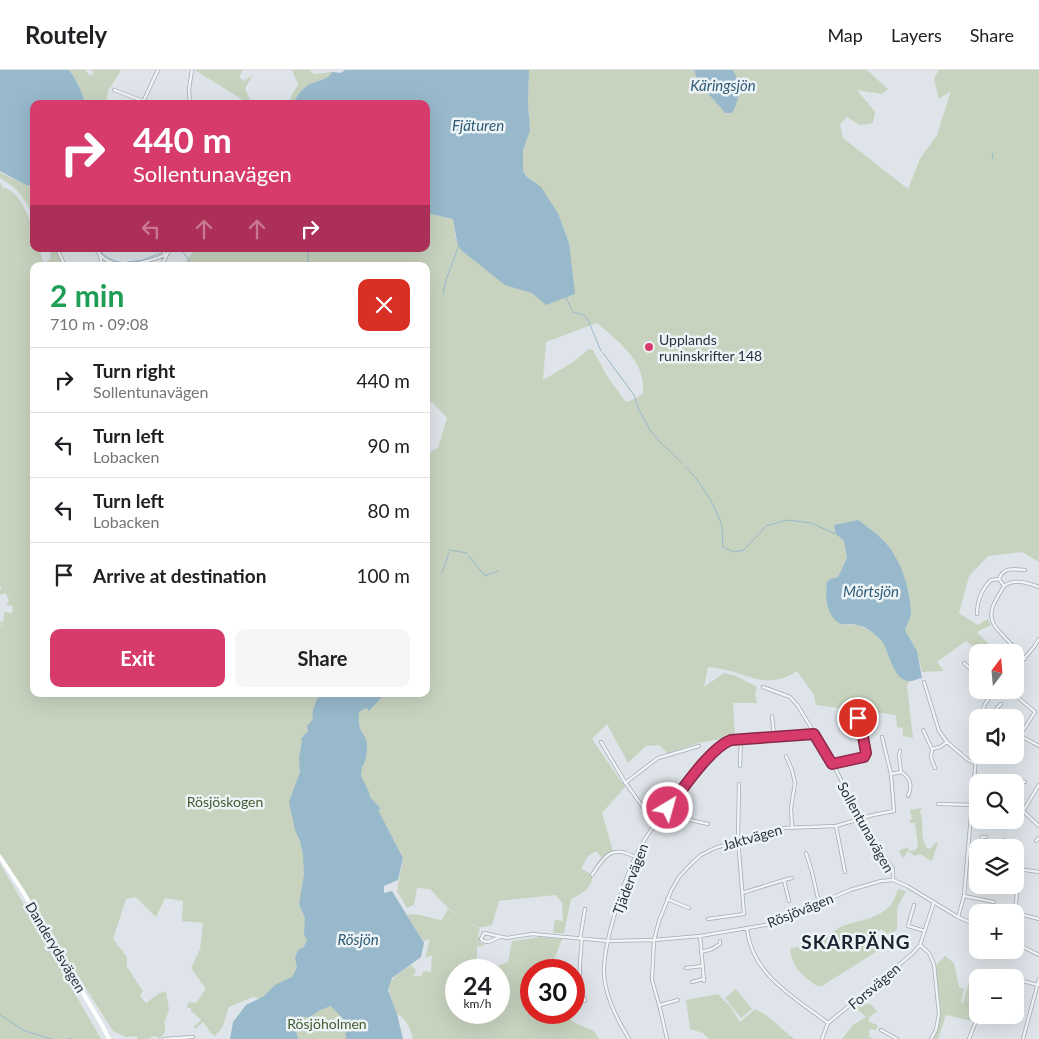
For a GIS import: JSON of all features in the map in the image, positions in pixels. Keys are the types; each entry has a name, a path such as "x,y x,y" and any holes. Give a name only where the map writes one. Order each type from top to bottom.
{"main road":[{"name":"Danderydsvägen","path":"0,857 109,1039"}],"street":[{"path":"144,100 158,70"},
{"path":"190,100 189,89 192,70"},
{"path":"114,90 138,100"},
{"path":"98,252 106,261 110,262"},
{"path":"163,262 168,252"},
{"path":"100,255 101,262"},
{"path":"147,262 166,255"},
{"path":"999,579 1004,570 1025,570"},
{"path":"999,579 1004,586"},
{"path":"976,614 985,586 991,580 999,579"},
{"path":"1039,587 1024,582 1010,582 1004,586 991,609 992,622 1005,639 1025,659 1039,639"},
{"path":"1034,647 1039,650"},
{"path":"964,663 969,668"},
{"path":"924,682 939,731 947,742 969,760"},
{"name":"Sollentunavägen","path":"763,687 790,697 798,706 832,764 860,819 892,869 893,880"},
{"path":"1020,699 1035,712 1024,729"},
{"path":"997,709 1001,704"},
{"path":"772,716 774,736"},
{"path":"832,764 861,758 865,755 858,718"},
{"path":"923,730 932,749 930,758 935,768"},
{"name":"Tjädervägen","path":"629,1039 613,1008 604,969 608,941 635,857 644,840 704,762 722,743 741,738 814,734"},
{"path":"882,737 891,774 901,772"},
{"path":"1024,737 1039,746"},
{"path":"740,766 741,738"},
{"path":"601,742 625,783 655,824"},
{"path":"932,749 940,747 947,742"},
{"path":"625,783 658,758 698,746"},
{"path":"900,751 901,772 910,780 911,788 908,796"},
{"path":"786,756 795,783 791,808 792,827"},
{"name":"Jaktvägen","path":"665,1038 660,1005 652,980 654,940 667,899 679,877 701,855 715,848 792,827 836,826 894,811 891,774"},
{"path":"708,920 744,914 738,842 739,784"},
{"path":"1024,809 1039,785"},
{"path":"938,804 969,804"},
{"path":"667,810 681,818 708,824"},
{"path":"1024,812 1039,826"},
{"path":"836,826 845,872"},
{"path":"958,917 964,896 969,829"},
{"path":"982,839 982,836 986,837"},
{"path":"1036,841 1039,838"},
{"path":"592,876 608,854 618,851 626,852 635,857"},
{"path":"806,853 819,902"},
{"path":"1024,870 1039,872"},
{"path":"742,893 792,878"},
{"path":"784,880 789,901"},
{"path":"893,880 907,886 969,922"},
{"name":"Rösjövägen","path":"500,937 488,942 481,939 484,933 508,938 532,934 608,941 700,936 771,924 819,902 870,884 893,880"},
{"path":"964,896 994,902"},
{"path":"667,899 689,908"},
{"name":"Forsvägen","path":"828,1023 912,954 920,944 934,902"},
{"path":"914,905 908,926 925,931"},
{"path":"580,959 585,909"},
{"path":"1024,915 1039,919"},
{"path":"747,929 749,946 761,968 779,985 828,1023 822,1039"},
{"path":"692,982 704,980 700,936"},
{"path":"701,952 712,949 720,944 720,941"},
{"path":"920,944 929,953 934,964 939,1014 936,1030 931,1039"},
{"path":"1024,948 1039,955"},
{"path":"686,968 702,966"},
{"path":"1023,1039 1039,979"},
{"path":"1024,981 1038,985"},
{"path":"1034,997 1039,998"},
{"path":"660,1005 678,1000"},
{"path":"969,1039 975,1024"},
{"path":"881,1030 896,1039"},
{"path":"164,1039 193,1037"}],"green space":[{"path":"69,70 85,70 90,76 94,73 92,70 121,70 108,91 107,100 84,100"},
{"path":"195,70 243,70 239,77 244,81 252,76 245,89 250,100 243,100"},
{"path":"292,70 309,70 314,74 332,72 327,77 311,83 301,91 295,100 289,100 298,84"},
{"path":"529,70 694,70 708,93 726,113 732,113 733,70 867,70 888,89 882,94 857,90 875,112 873,123 860,125 847,117 840,124 843,138 908,189 920,159 937,135 951,91 939,99 934,79 939,70 1039,70 1039,562 1022,552 988,556 969,576 959,613 978,625 988,619 991,625 977,632 988,644 970,644 966,641 937,662 944,671 922,672 917,651 905,630 911,612 909,593 903,573 894,555 883,540 858,521 839,537 844,541 847,558 838,577 830,579 826,590 828,606 832,615 845,625 858,625 872,632 883,641 894,669 903,678 910,681 907,685 913,738 903,736 903,728 897,727 896,715 816,705 814,695 797,671 780,679 764,680 728,670 708,667 704,687 724,673 736,676 757,687 755,694 757,703 733,703 735,737 702,742 667,753 659,745 646,746 628,763 607,724 592,739 625,787 602,813 613,851 602,858 596,851 588,856 581,869 592,874 591,883 583,892 571,899 564,933 553,933 555,920 563,921 562,903 556,895 499,901 492,925 477,928 448,908 430,889 417,888 414,905 407,908 397,891 403,858 376,807 346,1039 289,1039 260,999 253,997 229,1007 222,1028 215,1036 203,1022 195,1029 194,1026 201,1020 191,1012 191,1008 187,1008 188,1002 196,1003 206,989 191,968 200,949 203,923 182,921 183,901 165,898 156,917 136,897 126,899 113,939 127,957 127,967 143,991 140,996 146,1003 158,994 166,991 169,1010 164,1023 165,1031 160,1039 155,1036 148,1039 137,1039 137,1036 126,1037 113,1031 0,853 0,626 6,627 0,625 0,621 3,622 4,612 12,613 13,606 5,605 9,602 6,593 0,595 2,588 0,586 0,182 3,188 8,189 18,197 30,221 30,252 40,252 44,262 30,262 30,697 430,697 430,452 438,448 447,418 430,402 430,262 186,262 193,252 430,252 430,214 453,219 456,240 532,293 569,243 558,213 541,188 527,177 523,171 523,150 530,131 528,104","holes":["597,323 626,350 638,366 643,384 643,393 626,402 607,376 593,350 589,349 572,363 543,380 546,342"]},
{"path":"0,172 30,186 30,211 25,200 17,191 0,178"},
{"path":"51,252 57,252 62,262 46,262 50,259"},
{"path":"922,808 920,812 927,848 930,849 936,842 938,843 932,861 920,854 915,856 908,851 903,858 899,851 908,847 909,851 915,850 918,847 915,823 910,823 912,819 910,810"},
{"path":"0,863 101,1039 0,1039"},
{"path":"898,889 906,891 897,908 897,929 890,936 881,929 875,935 879,950 822,986 817,986 799,971 793,962 790,949 809,944 819,937 828,937 843,926 878,915 892,903"},
{"path":"448,909 480,929 478,936 481,943 485,945 477,947 477,959 445,959 445,1024 510,1024 509,959 512,941 540,937 562,939 554,959 520,959 520,1024 578,1024 594,1031 599,1039 413,1039 408,1024 397,1014 389,985 395,976 411,965 416,970 414,976 420,976 423,974 423,971 431,972 432,955 425,958 430,939 423,941 407,915 415,914 442,920"},
{"path":"945,956 954,963 959,987 964,989 961,1003 963,1003 969,982 969,1021 946,1015 938,1039 933,1039 941,1014 936,965"},
{"path":"736,989 752,1009 741,1018 725,998"},
{"path":"718,994 730,1006 740,1022 755,1009 766,1015 794,1039 709,1039 703,1033 690,1029 686,1000"},
{"path":"863,1003 872,1005 877,1012 869,1017 869,1022 878,1025 876,1030 870,1029 869,1037 874,1039 842,1039 853,1025 866,1017 856,1008"}],"water":[{"path":"0,70 69,70 79,86 84,100 30,100 30,186 0,171"},
{"name":"Fjäturen","path":"345,70 529,70 528,104 530,131 523,150 523,171 527,177 541,187 558,213 569,243 575,294 546,305 532,293 505,285 461,250 457,242 453,219 430,214 430,100 295,100 303,89 311,83 324,79 332,72 341,73"},
{"name":"Käringsjön","path":"694,70 733,70 736,75 738,92 737,103 732,113 725,113 703,88"},
{"name":"Mörtsjön","path":"858,520 877,534 889,547 903,573 909,593 911,612 905,630 917,651 922,678 911,681 904,680 895,671 883,643 878,637 863,627 838,622 830,612 826,597 827,582 838,577 847,558 844,541 836,534 834,525"},
{"name":"Rösjön","path":"319,697 381,697 369,711 367,708 359,712 359,726 366,739 367,746 361,776 370,797 381,809 378,810 403,858 398,880 384,886 384,893 392,891 424,943 421,957 392,978 388,990 397,1014 403,1039 346,1039 345,1021 331,1006 320,1010 310,1017 302,1017 297,1021 296,1032 298,1039 230,1039 233,1022 246,1005 264,996 275,985 292,977 297,968 295,958 298,950 304,947 307,940 304,935 305,918 299,904 304,875 303,855 289,802 300,772 301,739 308,732 307,726 313,719 313,709"}],"waterway":[{"path":"992,159 993,153"},
{"path":"443,294 459,245"},
{"path":"102,252 110,259 120,262"},
{"path":"183,252 190,262"},
{"path":"307,262 309,252"},
{"path":"127,262 143,260 161,253"},
{"path":"566,297 572,310"},
{"path":"573,312 584,315 588,320 601,351"},
{"path":"603,353 634,395 639,410 650,430 682,463"},
{"path":"685,466 701,485 715,508 722,526 723,547 734,552 744,550 766,526 787,520 811,523 836,534"},
{"path":"449,550 467,553"},
{"path":"442,573 449,553"},
{"path":"468,555 485,576 492,573"},
{"path":"493,573 498,571"},
{"path":"0,1015 25,1031 51,1039"}],"place":[{"name":"Upplands runinskrifter 148","path":"649,347"}],"district":[{"name":"SKARPÄNG","path":"856,941"}],"route":[{"path":"668,808 705,761 722,743 731,740 814,734 832,764 864,757 866,753 858,718"}],"park label":[{"name":"Rösjöskogen","path":"225,801"},
{"name":"Rösjöholmen","path":"327,1023"}]}
